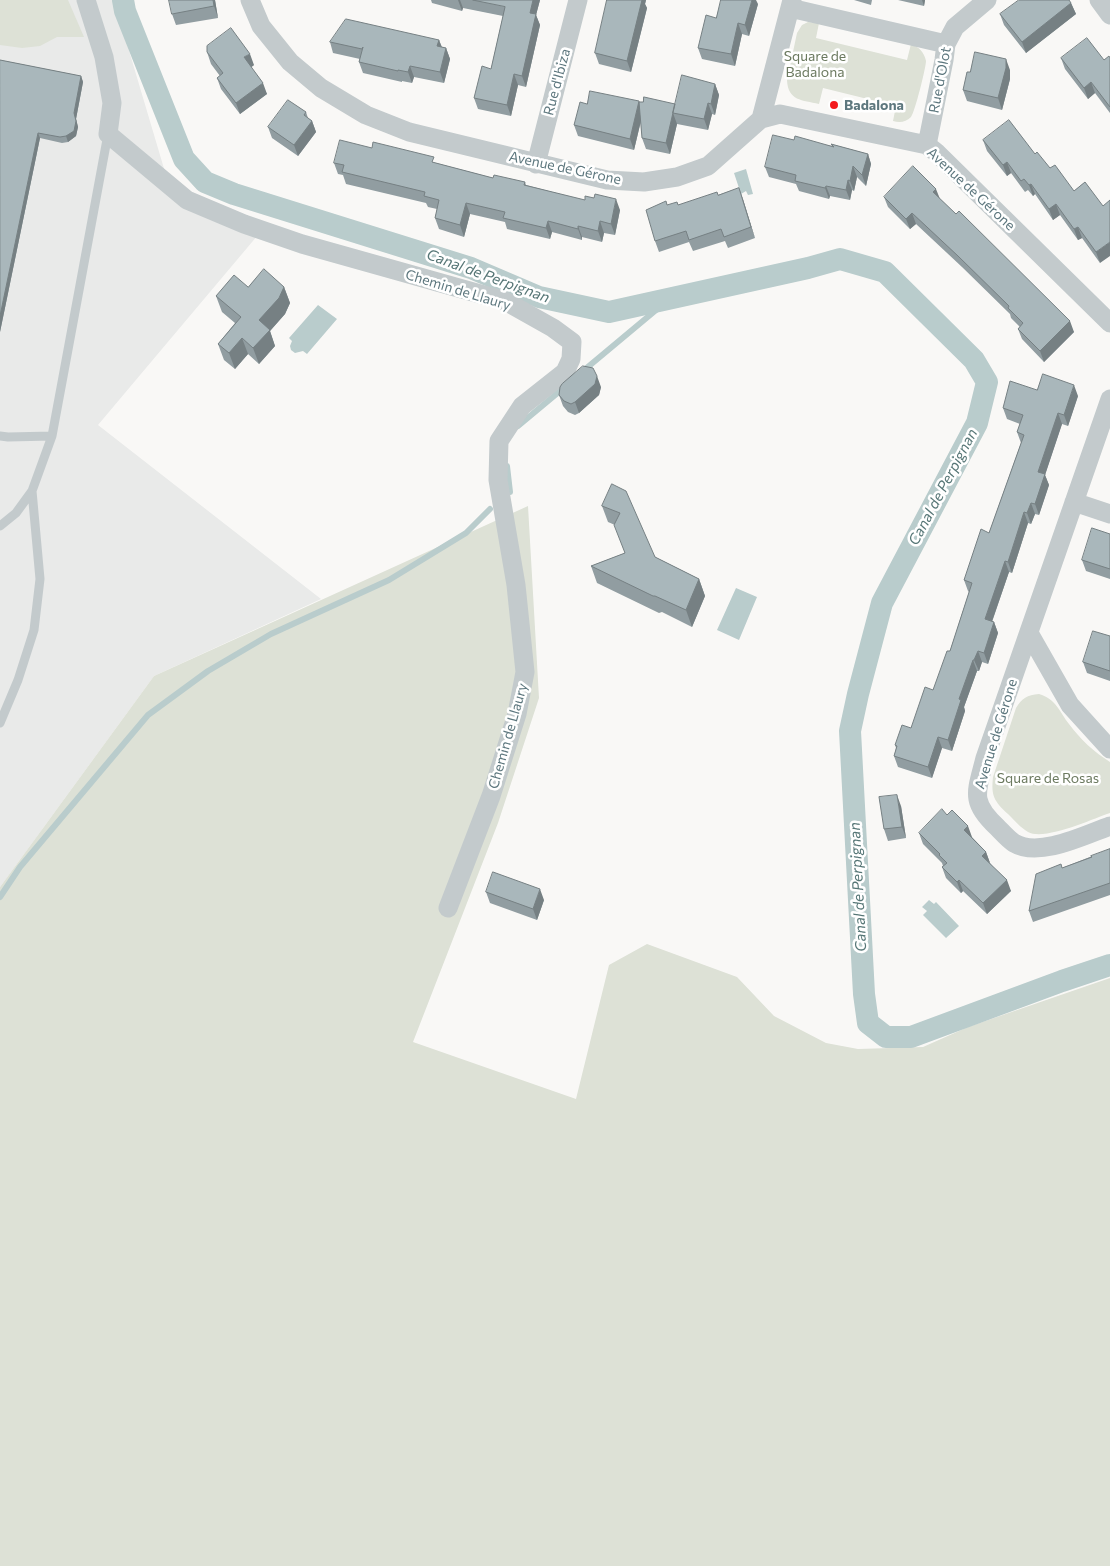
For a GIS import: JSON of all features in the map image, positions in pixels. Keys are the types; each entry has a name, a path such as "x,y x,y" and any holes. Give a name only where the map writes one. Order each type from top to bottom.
{"street":[{"path":"86,0 104,57 112,103 108,134"},
{"name":"Avenue de Gérone","path":"250,0 261,26 290,62 321,88 366,114 410,132 607,180 639,182 677,177 708,166 761,118 780,114 926,145 937,152 1109,321"},
{"name":"Rue d'Ibiza","path":"536,164 578,0"},
{"name":"Rue d'Olot","path":"926,145 946,44 955,27 987,0"},
{"path":"1099,0 1110,15"},
{"path":"761,118 791,4 946,44"},
{"name":"Chemin de Llaury","path":"108,134 187,200 244,224 302,244 505,301 553,328 572,342 571,359 566,372 522,406 499,441 498,480 516,586 525,672 517,714 491,796 448,908"},
{"name":"Avenue de Gérone","path":"1110,399 985,758 976,794 984,815 1014,843 1032,848 1050,847 1110,826"},
{"path":"1074,502 1110,514"},
{"path":"1029,633 1070,705 1110,749"}],"lane":[{"path":"0,526 16,513 32,492 52,436 108,134"},
{"path":"0,436 52,436"},
{"path":"0,723 18,680 34,630 40,579 32,492"}],"shaded area":[{"path":"0,0 114,0 168,182 263,229 98,425 321,599 154,676 0,887"},
{"path":"746,169 753,194 748,195 746,191 741,194 734,173"},
{"path":"318,305 337,319 307,354 303,351 295,353 291,350 292,341 289,338"},
{"path":"736,588 757,597 739,640 717,630"},
{"path":"929,900 934,904 936,902 959,926 946,938 923,915 927,911 922,907"}],"green space":[{"path":"0,0 68,0 84,37 57,37 40,46 22,48 0,45"},
{"name":"Square de Badalona","path":"808,22 819,23 816,38 907,60 911,44 919,48 926,61 911,117 903,122 893,121 896,106 823,88 819,104 793,96 788,87 787,80 797,33 802,25"},
{"path":"528,506 539,698 498,823 413,1042 576,1099 609,965 647,944 737,977 774,1016 826,1043 858,1049 923,1047 968,1027 1110,978 1110,1566 0,1566 0,887 154,676"},
{"name":"Square de Rosas","path":"1039,694 1053,702 1073,730 1098,754 1110,762 1110,813 1057,832 1045,834 1028,832 1023,828 994,798 992,784 1016,708 1025,698"}],"building":[{"path":"169,0 213,0 214,6 172,14"},
{"path":"473,0 533,0 530,13 536,14 522,76 514,74 507,105 474,98 482,66 491,69 505,7"},
{"path":"607,0 642,0 627,61 595,53"},
{"path":"721,0 752,0 745,25 738,23 731,54 698,48 706,15 716,18"},
{"path":"1019,0 1069,0 1071,3 1022,42 1000,14"},
{"path":"346,19 439,40 437,46 446,48 440,72 410,66 408,72 398,71 359,62 363,47 362,49 330,42"},
{"path":"231,28 250,54 244,57 263,83 236,103 217,78 223,73 207,52 207,46"},
{"path":"1087,38 1104,60 1109,56 1110,58 1110,107 1091,82 1084,88 1061,58"},
{"path":"975,52 1006,59 1006,68 998,98 963,90 967,72 970,72"},
{"path":"0,60 81,76 74,113 76,121 74,131 60,137 38,133 0,316"},
{"path":"682,75 715,84 711,104 708,103 704,119 673,113"},
{"path":"590,91 639,101 630,139 574,125 580,102 587,104"},
{"path":"644,97 675,104 666,143 642,138 639,102 643,102"},
{"path":"288,100 306,112 304,115 312,121 294,145 268,127"},
{"path":"1009,120 1035,154 1037,152 1050,168 1055,165 1074,191 1085,182 1103,206 1110,200 1110,242 1096,252 1078,227 1074,229 1056,204 1049,209 1031,184 1029,185 1024,179 1021,181 1007,162 1003,165 983,140"},
{"path":"773,135 794,140 795,136 868,154 862,175 853,166 846,190 826,186 825,188 795,181 796,175 765,167"},
{"path":"340,140 372,148 373,142 434,157 432,162 493,178 494,175 525,182 524,185 585,200 585,196 594,198 595,194 616,199 611,224 600,221 598,231 578,226 578,229 548,221 546,228 503,218 505,212 466,203 460,225 435,218 439,200 424,196 425,192 342,172 344,165 334,163"},
{"path":"913,166 936,189 933,192 956,214 959,211 1070,321 1040,351 1018,329 1023,323 1008,308 1009,306 912,213 906,219 884,197"},
{"path":"739,188 751,227 724,237 721,229 689,240 686,231 655,241 646,210 666,201 667,205 677,202 678,205 717,192 718,195"},
{"path":"264,269 284,287 279,298 259,320 270,330 253,348 242,338 229,353 218,344 241,317 216,296 234,275 248,287"},
{"path":"583,366 593,368 597,376 595,384 571,404 564,401 559,395 560,387"},
{"path":"1043,374 1074,385 1064,415 1058,413 1038,472 1045,474 1035,504 1031,503 1027,513 1024,512 1008,562 1005,561 985,619 994,622 984,653 978,651 973,660 959,699 961,700 948,740 938,737 928,767 894,756 897,746 895,745 902,725 911,728 925,687 933,690 947,651 950,651 972,583 964,580 981,529 989,533 1024,435 1017,432 1023,415 1003,408 1010,381 1037,390"},
{"path":"612,484 626,491 655,557 699,579 686,610 591,566 625,553 614,525 620,513 602,506"},
{"path":"1092,528 1110,534 1110,569 1082,560"},
{"path":"1093,631 1110,636 1110,671 1083,662"},
{"path":"897,795 902,827 884,829 879,797"},
{"path":"942,809 947,815 952,810 968,826 964,830 986,852 982,856 1007,880 983,903 942,867 947,863 919,833"},
{"path":"1110,849 1110,883 1029,911 1036,874 1061,864 1062,868"},
{"path":"493,872 540,889 533,909 486,892"}],"waterway":[{"name":"Canal de Perpignan","path":"123,0 125,11 184,159 205,182 234,194 471,268 539,297 609,312 808,268 840,259 885,272 974,360 987,382 977,423 882,603 850,731 864,994 868,1023 886,1037 911,1037 1110,965"},
{"path":"583,371 668,300"},
{"path":"518,426 566,386"},
{"path":"507,466 510,492"},
{"path":"0,897 20,867 148,715 208,671 271,634 389,580 466,533 490,509"}],"place":[{"name":"Badalona","path":"834,105"}]}
